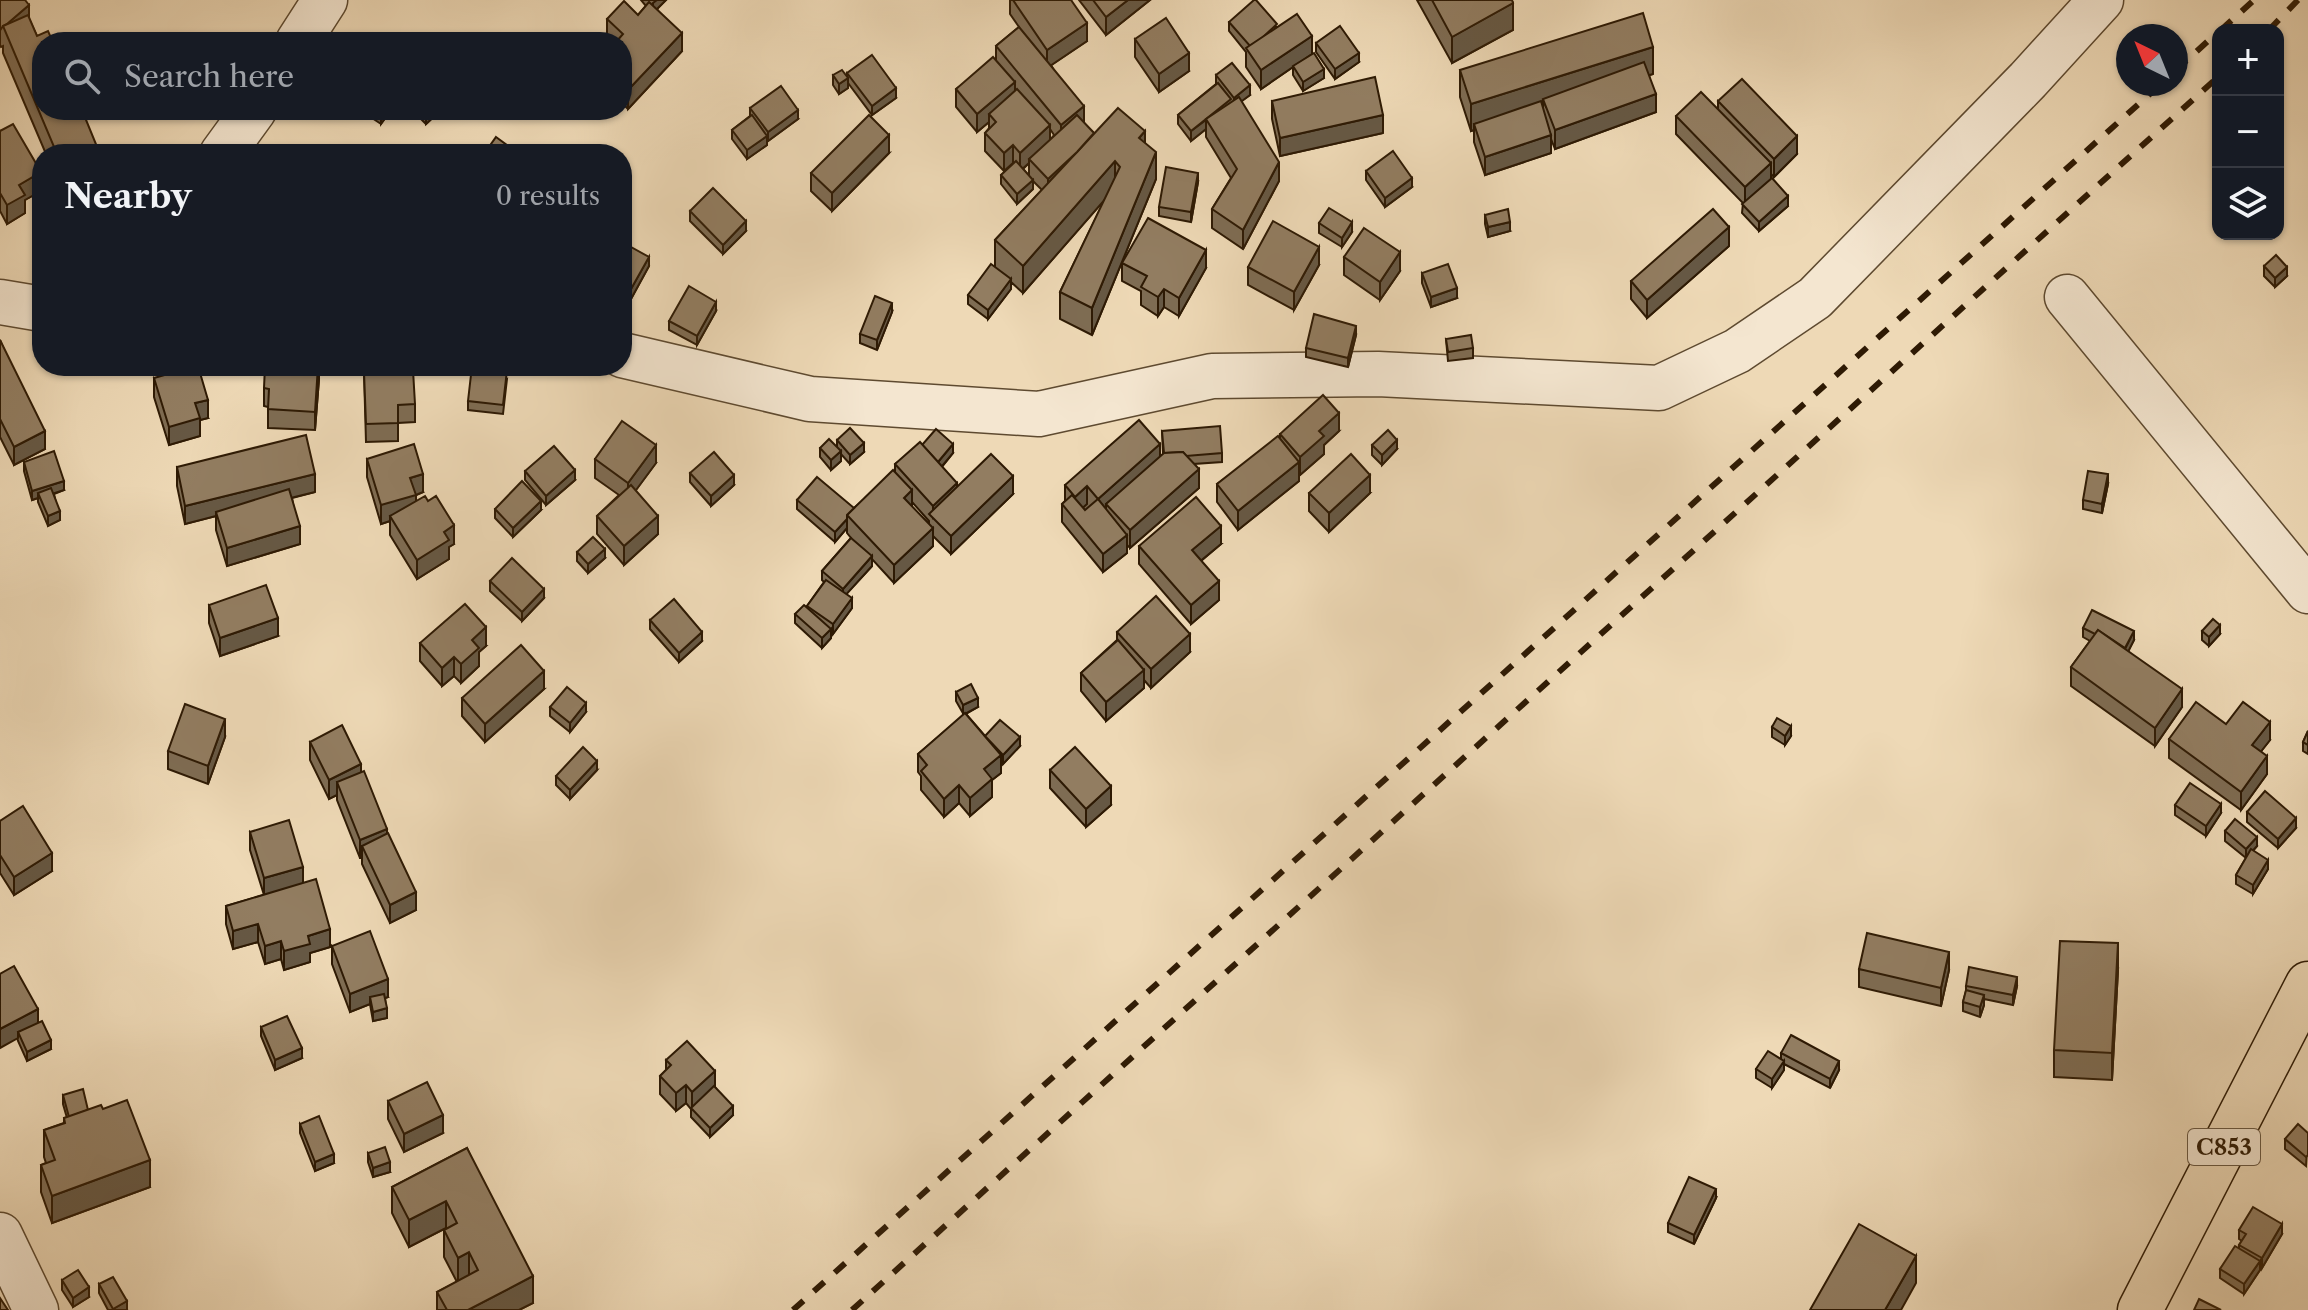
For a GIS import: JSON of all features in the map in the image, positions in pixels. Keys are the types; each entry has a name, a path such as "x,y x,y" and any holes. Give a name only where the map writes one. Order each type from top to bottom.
{"main road":[{"name":"C853","path":"2140,1310 2308,984"}],"street":[{"path":"304,32 325,0"},
{"path":"632,357 810,399 1039,414 1212,376 1378,374 1659,388 1737,351 1815,298 2018,91 2101,0"},
{"path":"229,144 247,120"},
{"path":"2067,297 2308,591"},
{"path":"0,302 32,307"},
{"path":"0,1235 36,1310"}],"building":[{"path":"0,0 25,0 29,5 1,29"},
{"path":"1013,0 1071,0 1087,23 1047,50"},
{"path":"1093,0 1128,0 1106,17"},
{"path":"1254,0 1277,24 1250,46 1229,22"},
{"path":"1432,0 1512,0 1513,3 1452,37"},
{"path":"624,1 638,15 649,2 682,33 632,86 632,32 621,32 607,19"},
{"path":"1643,13 1653,47 1471,104 1460,70"},
{"path":"1297,14 1312,36 1261,70 1246,48"},
{"path":"28,15 35,32 32,32 32,95 3,26"},
{"path":"1166,18 1189,53 1159,74 1135,39"},
{"path":"1340,26 1359,53 1335,69 1316,43"},
{"path":"1019,27 1084,106 1061,125 996,46"},
{"path":"1314,53 1324,69 1303,82 1293,66"},
{"path":"872,55 896,88 872,106 847,73"},
{"path":"993,57 1015,82 977,114 956,89"},
{"path":"1644,62 1656,94 1555,130 1543,99"},
{"path":"1232,63 1250,85 1234,98 1216,75"},
{"path":"842,70 848,78 839,84 833,75"},
{"path":"1375,77 1383,115 1280,138 1272,101"},
{"path":"1742,79 1797,136 1774,159 1718,101"},
{"path":"1218,83 1231,99 1191,131 1178,115"},
{"path":"781,86 798,110 768,132 750,108"},
{"path":"1017,89 1050,125 1020,153 1013,145 1004,153 985,133 996,122 989,114"},
{"path":"1701,92 1771,163 1745,187 1676,116"},
{"path":"1239,97 1279,162 1243,230 1212,209 1237,169 1206,119"},
{"path":"1541,101 1551,135 1485,157 1474,124"},
{"path":"1118,108 1145,131 1139,138 1156,152 1092,308 1060,292 1120,167 1115,161 1023,266 995,240"},
{"path":"752,115 767,136 747,150 732,130"},
{"path":"869,115 889,135 832,193 811,173"},
{"path":"1077,115 1094,133 1048,179 1029,159"},
{"path":"43,120 86,120 96,144 53,144"},
{"path":"13,124 32,157 32,177 19,185 25,195 7,205 0,193 0,131"},
{"path":"496,137 505,144 491,144"},
{"path":"1393,151 1412,178 1385,198 1366,171"},
{"path":"1016,161 1033,180 1017,194 1001,175"},
{"path":"1166,167 1198,173 1191,212 1159,207"},
{"path":"1772,178 1788,196 1759,222 1742,204"},
{"path":"713,188 746,221 723,245 690,211"},
{"path":"1329,208 1352,222 1342,238 1319,223"},
{"path":"1508,209 1510,222 1488,227 1485,215"},
{"path":"1713,209 1729,227 1647,300 1631,281"},
{"path":"1148,218 1206,250 1179,298 1164,289 1158,297 1141,287 1147,276 1122,263"},
{"path":"1273,221 1319,247 1294,292 1248,267"},
{"path":"1364,228 1400,252 1380,282 1344,257"},
{"path":"632,248 649,257 632,287"},
{"path":"2276,255 2287,267 2275,278 2264,266"},
{"path":"991,264 1011,279 988,310 968,295"},
{"path":"1448,264 1457,288 1431,297 1422,273"},
{"path":"689,286 716,302 697,336 669,321"},
{"path":"875,296 892,303 877,340 860,334"},
{"path":"1314,314 1356,326 1348,358 1306,348"},
{"path":"1471,335 1473,348 1448,352 1446,339"},
{"path":"0,340 45,431 14,447 0,419"},
{"path":"201,376 208,400 195,403 200,418 169,427 154,378"},
{"path":"265,376 317,376 315,412 268,409 269,389 264,388"},
{"path":"364,376 413,376 415,404 398,405 398,423 366,424"},
{"path":"471,376 506,376 503,405 468,401"},
{"path":"1323,395 1339,413 1319,431 1324,436 1300,457 1280,434"},
{"path":"1139,420 1160,444 1098,499 1087,486 1075,497 1065,485"},
{"path":"622,421 656,445 628,483 595,459"},
{"path":"1220,426 1222,453 1186,456 1183,452 1164,453 1162,431"},
{"path":"850,428 864,443 850,455 837,440"},
{"path":"936,429 953,444 938,462 922,445"},
{"path":"1388,430 1397,440 1382,455 1372,445"},
{"path":"306,435 315,474 185,506 177,467"},
{"path":"1278,436 1299,462 1238,511 1217,484"},
{"path":"829,439 841,451 831,460 820,448"},
{"path":"920,442 957,483 933,506 895,464"},
{"path":"414,444 423,474 410,478 416,495 381,505 367,459"},
{"path":"554,446 575,470 546,496 525,471"},
{"path":"54,451 64,481 32,491 24,462"},
{"path":"714,452 734,475 711,496 690,473"},
{"path":"1183,452 1199,469 1130,530 1106,504 1164,453"},
{"path":"991,454 1013,476 951,536 929,514"},
{"path":"1351,454 1370,475 1329,513 1309,493"},
{"path":"893,470 912,490 904,498 933,528 894,565 847,515"},
{"path":"2088,471 2108,474 2102,504 2083,500"},
{"path":"817,477 854,508 835,532 797,500"},
{"path":"522,481 541,501 513,528 495,509"},
{"path":"631,485 658,516 624,546 597,516"},
{"path":"51,488 60,511 48,516 38,493"},
{"path":"289,489 300,526 227,548 216,512"},
{"path":"1072,495 1085,510 1098,499 1127,535 1103,554 1062,504"},
{"path":"425,496 428,501 436,496 454,525 444,532 449,540 417,560 390,516"},
{"path":"1196,497 1221,526 1192,550 1219,581 1191,605 1139,546"},
{"path":"593,537 605,549 588,564 577,552"},
{"path":"851,538 872,556 843,589 822,571"},
{"path":"512,558 544,589 522,612 490,581"},
{"path":"826,580 852,598 833,624 807,606"},
{"path":"266,585 278,618 220,638 209,605"},
{"path":"1156,596 1190,634 1151,669 1117,632"},
{"path":"674,599 702,632 679,653 650,620"},
{"path":"465,604 486,627 472,640 479,648 461,664 454,657 442,668 420,643"},
{"path":"804,605 831,629 822,638 795,614"},
{"path":"2092,610 2134,631 2125,648 2098,630 2095,634 2083,628"},
{"path":"2213,619 2220,625 2209,637 2202,631"},
{"path":"2098,630 2182,689 2155,728 2071,667"},
{"path":"1118,640 1144,670 1106,702 1081,673"},
{"path":"521,645 544,671 485,724 462,698"},
{"path":"971,684 978,698 963,705 956,692"},
{"path":"567,687 586,703 570,723 550,707"},
{"path":"2196,702 2226,724 2243,702 2270,722 2252,745 2267,756 2241,792 2169,739"},
{"path":"185,704 225,719 208,766 168,751"},
{"path":"965,713 1001,755 984,769 992,779 970,798 959,785 944,799 921,771 927,765 918,754"},
{"path":"1777,718 1791,726 1785,736 1772,727"},
{"path":"1000,720 1020,737 1003,755 985,736"},
{"path":"342,725 361,764 329,780 310,742"},
{"path":"583,747 597,761 570,790 556,776"},
{"path":"1075,747 1111,786 1086,809 1050,770"},
{"path":"364,771 387,829 360,840 337,782"},
{"path":"2190,783 2221,804 2206,826 2175,805"},
{"path":"2265,791 2296,818 2278,839 2247,812"},
{"path":"23,806 52,853 14,877 0,855 0,821"},
{"path":"2235,819 2257,837 2246,849 2225,831"},
{"path":"289,820 303,867 264,878 250,832"},
{"path":"388,833 416,892 390,905 362,846"},
{"path":"2251,849 2268,860 2253,885 2236,875"},
{"path":"316,879 330,929 308,936 310,944 284,951 281,941 265,946 258,924 233,931 226,906"},
{"path":"370,931 388,979 350,994 332,946"},
{"path":"1867,933 1949,952 1941,988 1859,969"},
{"path":"2060,941 2118,943 2112,1053 2054,1050"},
{"path":"14,966 38,1009 0,1029 0,974"},
{"path":"1969,967 2017,977 2013,995 1966,986"},
{"path":"1966,990 1984,995 1980,1007 1963,1002"},
{"path":"384,994 387,1008 373,1012 370,997"},
{"path":"287,1016 302,1048 275,1060 261,1027"},
{"path":"42,1021 51,1040 27,1052 18,1032"},
{"path":"1791,1035 1839,1061 1830,1079 1781,1053"},
{"path":"687,1041 715,1071 692,1092 686,1085 676,1093 660,1076 671,1065 666,1060"},
{"path":"1768,1051 1784,1061 1772,1079 1756,1069"},
{"path":"427,1082 443,1115 404,1134 388,1101"},
{"path":"714,1086 733,1106 710,1128 691,1108"},
{"path":"83,1089 88,1110 69,1117 63,1095"},
{"path":"127,1100 150,1160 52,1196 41,1165 55,1160 44,1130 65,1123 64,1118"},
{"path":"319,1116 334,1154 315,1162 300,1124"},
{"path":"2298,1124 2308,1133 2306,1157 2285,1139"},
{"path":"385,1147 390,1162 373,1168 368,1153"},
{"path":"467,1148 533,1276 468,1310 447,1310 437,1292 478,1270 469,1252 458,1258 444,1230 457,1223 446,1201 409,1220 392,1187"},
{"path":"1689,1177 1716,1189 1694,1235 1668,1223"},
{"path":"2253,1207 2282,1224 2262,1258 2239,1245 2246,1234 2239,1230"},
{"path":"1859,1224 1916,1256 1885,1310 1810,1310"},
{"path":"2235,1246 2260,1261 2244,1284 2220,1269"},
{"path":"78,1270 89,1287 73,1298 62,1280"},
{"path":"113,1277 127,1301 113,1309 99,1284"},
{"path":"0,1298 8,1310 0,1310"},
{"path":"2199,1299 2221,1310 2194,1310"}],"railway":[{"path":"2228,24 2254,0"},
{"path":"2275,24 2298,0"},
{"path":"2188,59 2212,37"},
{"path":"852,1310 2212,82"},
{"path":"793,1310 2148,96"}]}
